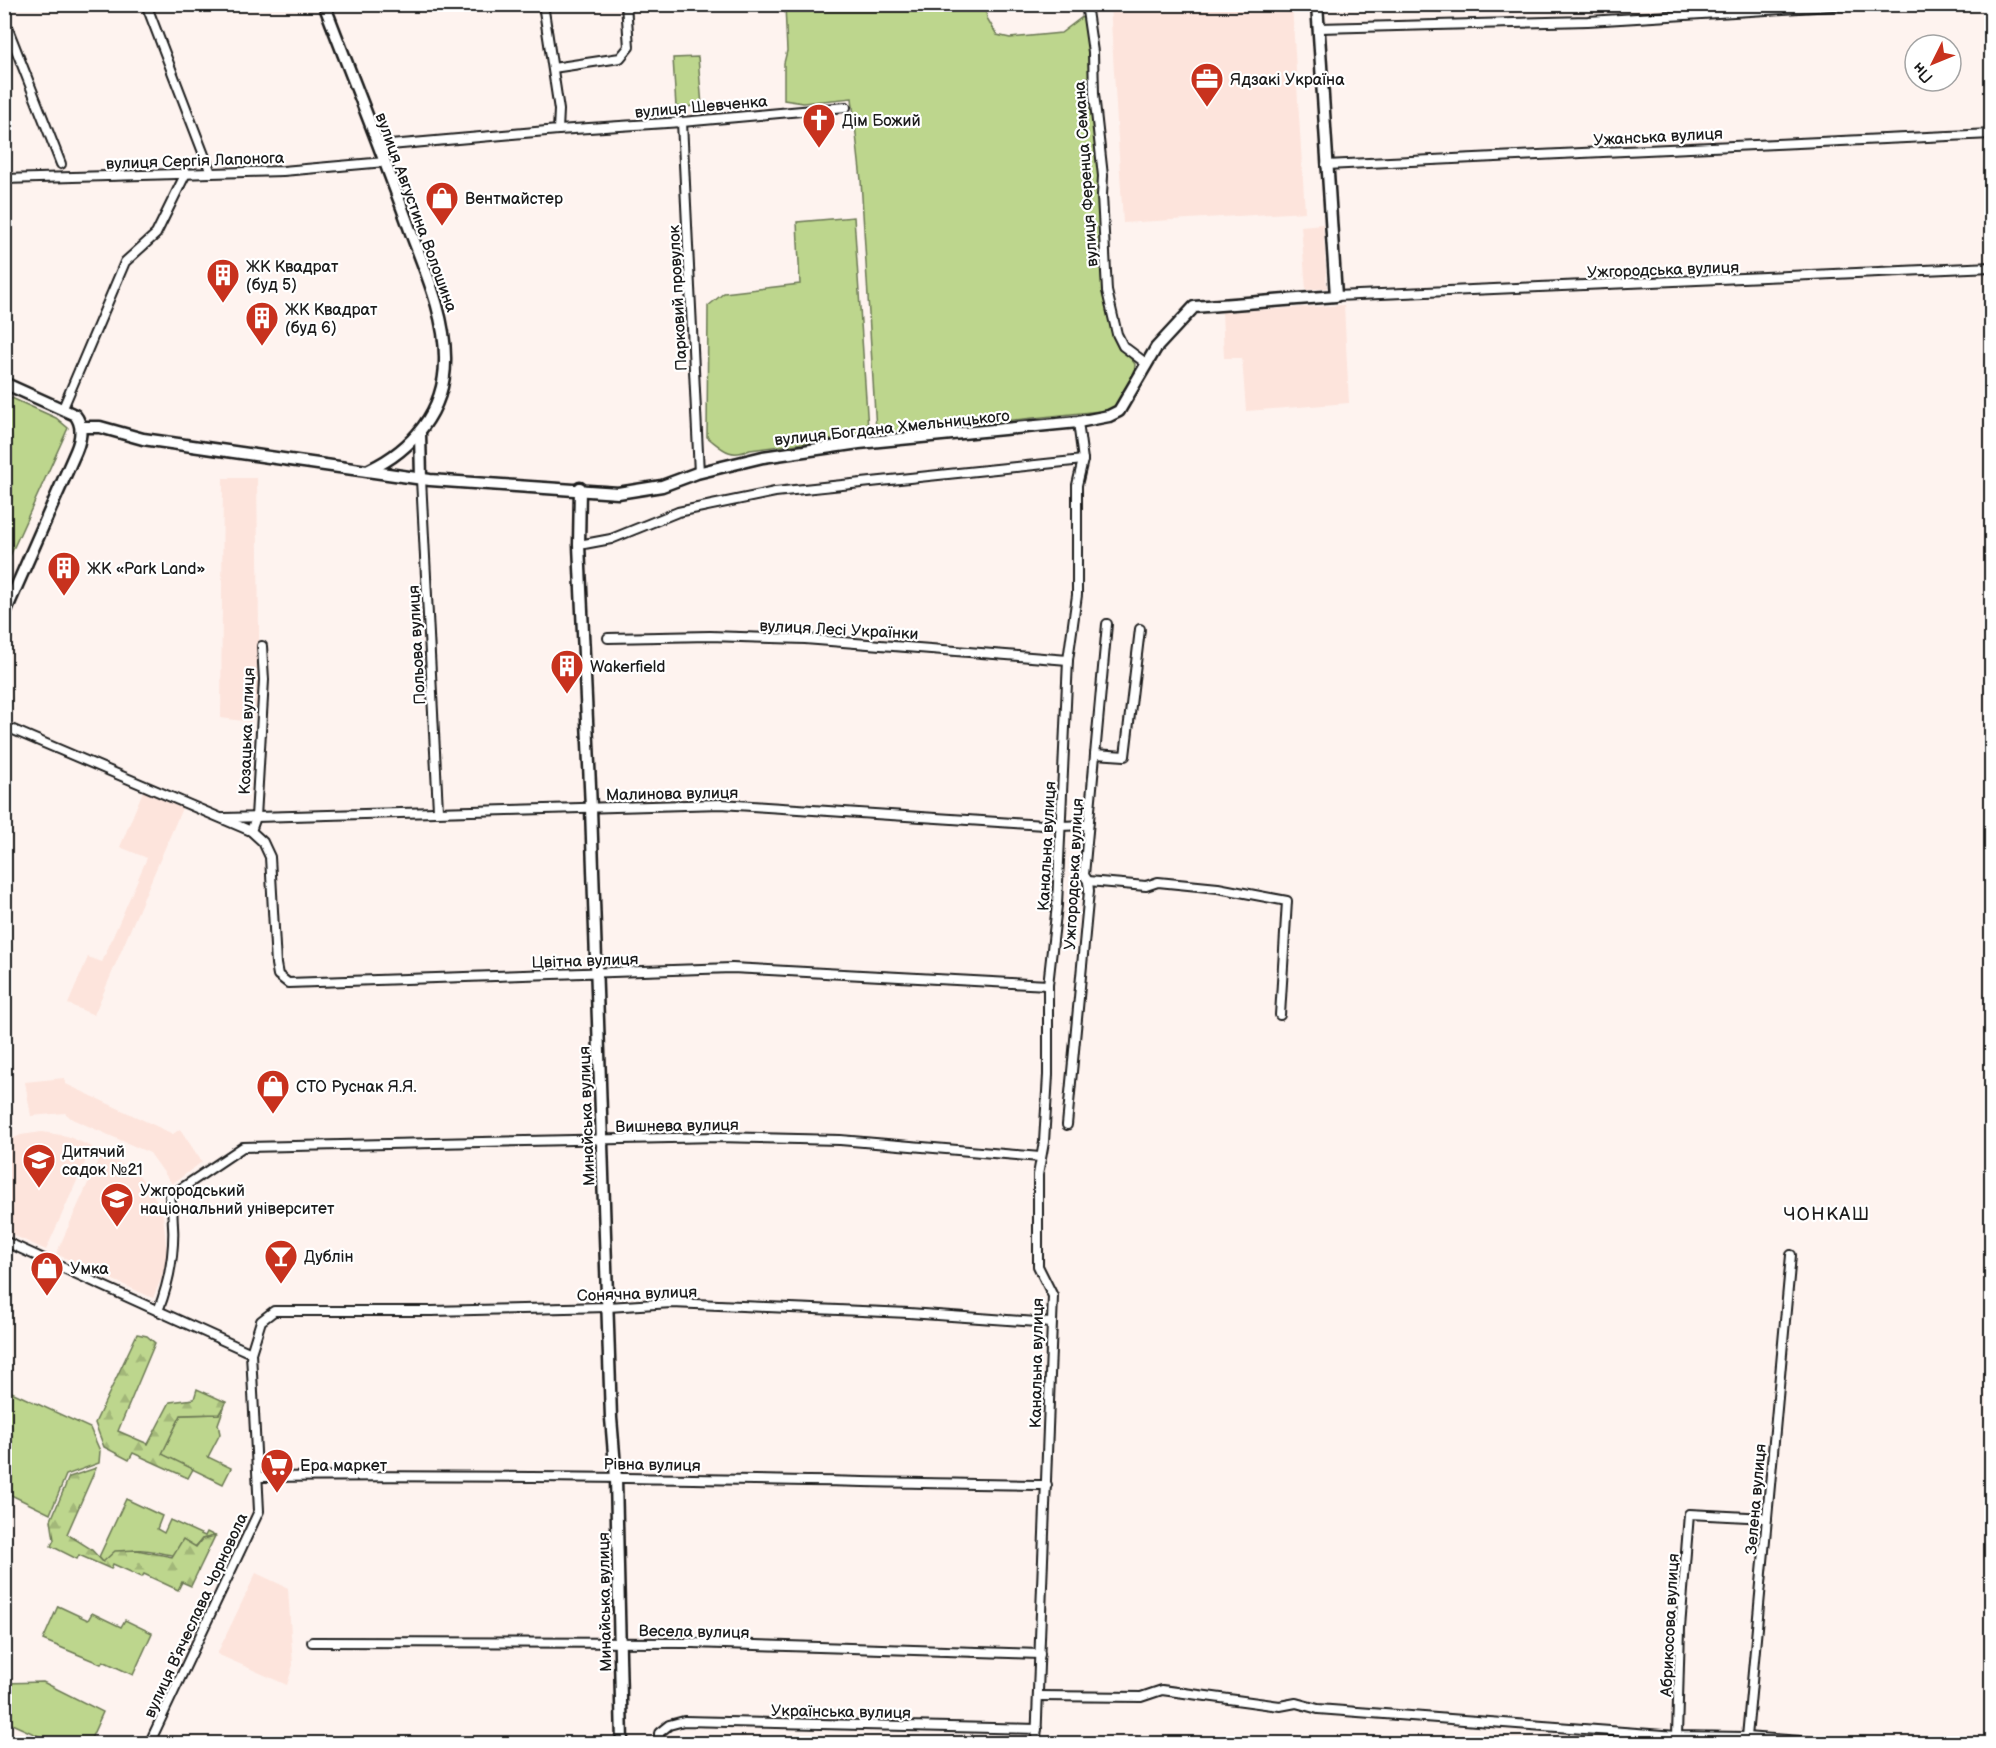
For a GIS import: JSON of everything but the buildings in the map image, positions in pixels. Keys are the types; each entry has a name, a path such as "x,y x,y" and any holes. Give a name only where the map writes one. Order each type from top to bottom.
{"street":[{"path":"146,4 211,173"},
{"name":"вулиця Августина Волошина","path":"324,4 386,162 442,324 445,361 443,377 434,406 420,433 400,453 369,470"},
{"path":"543,4 559,110 558,130"},
{"path":"553,68 620,58 629,47 626,4"},
{"name":"вулиця Ференца Семана","path":"1086,4 1093,52 1094,94 1104,177 1102,195 1107,291 1117,334 1123,346 1147,364"},
{"path":"1317,4 1336,296"},
{"path":"1318,28 1587,21 1865,4"},
{"path":"4,19 61,164"},
{"name":"вулиця Шевченка","path":"379,146 846,107"},
{"name":"Парковий провулок","path":"682,122 699,472"},
{"name":"Ужанська вулиця","path":"1326,165 1992,134"},
{"name":"вулиця Сергія Лапонога","path":"4,180 283,171 386,162"},
{"path":"63,408 125,262 156,234 186,173"},
{"name":"Ужгородська вулиця","path":"1336,296 1992,267"},
{"name":"вулиця Богдана Хмельницького","path":"81,427 100,428 144,439 421,479 580,488 604,493 633,491 662,486 699,472 763,457 860,443 1078,422 1109,416 1119,411 1166,336 1194,307 1336,296"},
{"path":"4,383 63,408 75,415 81,427 76,451 4,615"},
{"name":"Канальна вулиця","path":"1036,1743 1053,1296 1038,1266 1040,1157 1044,1142 1048,1075 1048,985 1057,905 1068,660 1077,595 1077,485 1083,460 1078,422"},
{"name":"вулиця Августина Волошина","path":"420,433 421,479"},
{"path":"579,545 611,539 643,524 678,512 775,492 1083,460"},
{"name":"Польова вулиця","path":"421,479 438,810"},
{"name":"Минайська вулиця","path":"580,488 579,545 616,1478 621,1743"},
{"name":"Ужгородська вулиця","path":"1067,1125 1088,881 1084,875 1107,624"},
{"path":"1095,754 1125,756 1140,629"},
{"name":"вулиця Лесі Українки","path":"608,638 710,636 805,639 1068,660"},
{"name":"Козацька вулиця","path":"251,831 256,817 264,680 262,646"},
{"path":"4,726 251,831"},
{"name":"Малинова вулиця","path":"220,818 577,806 591,808 722,804 1088,825"},
{"name":"Цвітна вулиця","path":"251,831 268,849 270,857 276,964 278,975 288,984 732,968 1048,985"},
{"path":"1088,881 1146,886 1158,882 1198,886 1287,902 1280,1015"},
{"name":"Вишнева вулиця","path":"158,1311 168,1284 174,1245 170,1196 243,1147 718,1137 840,1140 1040,1157"},
{"path":"4,1241 251,1353"},
{"name":"Зелена вулиця","path":"1746,1740 1791,1255"},
{"name":"Сонячна вулиця","path":"251,1353 261,1321 274,1311 608,1307 672,1303 909,1313 1051,1323"},
{"name":"вулиця Вʼячеслава Чорновола","path":"149,1743 259,1511 251,1353"},
{"name":"Рівна вулиця","path":"258,1477 534,1475 1047,1485"},
{"name":"Абрикосова вулиця","path":"1677,1736 1680,1628 1689,1514 1767,1518"},
{"name":"Весела вулиця","path":"312,1642 692,1644 1040,1654"},
{"path":"1038,1696 1141,1697 1162,1690 1280,1706 1296,1703 1318,1709 1677,1736 1841,1743"},
{"name":"Українська вулиця","path":"659,1743 659,1732 669,1725 684,1721 1037,1729"}],"shaded area":[{"name":"Ядзакі Україна","path":"1110,5 1292,5 1305,212 1123,223"},
{"path":"1323,224 1327,288 1306,290 1301,226"},
{"path":"1344,305 1349,403 1246,411 1242,358 1224,358 1222,312"},
{"path":"223,478 257,478 260,703 250,722 221,718"},
{"path":"143,791 182,808 94,1015 68,1004 88,957 102,962 147,858 120,847"},
{"name":"Ужгородський національний університет","path":"64,1078 66,1084 173,1134 180,1129 202,1162 172,1184 150,1153 72,1119 65,1113 31,1116 25,1082"},
{"name":"Дитячий садок №21","path":"42,1132 67,1136 92,1147 46,1250 4,1231 5,1142 21,1135"},
{"name":"Ужгородський національний університет","path":"102,1152 138,1174 153,1194 163,1215 167,1253 164,1272 153,1298 56,1254"},
{"path":"256,1573 288,1588 293,1665 287,1685 217,1654"}],"green space":[{"path":"785,5 985,5 987,18 997,35 1010,38 1061,33 1085,15 1114,336 1135,364 1128,390 1110,410 879,434 876,430 861,180 852,98 803,103 784,100 784,63 787,51"},
{"path":"698,57 702,106 676,107 673,58"},
{"path":"854,217 868,429 860,436 737,453 723,449 707,437 708,306 724,293 800,284 797,222"},
{"path":"5,395 56,418 68,428 5,567"},
{"path":"137,1334 147,1336 155,1343 118,1431 148,1444 170,1402 194,1399 197,1389 226,1402 219,1414 181,1415 162,1454 193,1469 188,1478 133,1453 129,1460 104,1447 95,1423"},
{"path":"5,1389 90,1428 100,1451 99,1463 66,1475 50,1514 5,1492"},
{"path":"226,1402 218,1424 220,1434 208,1457 231,1468 223,1484 161,1454 181,1415 219,1414"},
{"path":"96,1468 67,1534 91,1549 103,1562 115,1551 137,1550 172,1557 183,1539 196,1547 202,1539 215,1536 191,1586 182,1582 178,1590 144,1574 142,1577 113,1564 111,1569 79,1555 77,1559 51,1546 54,1540 51,1520 69,1477"},
{"path":"126,1499 162,1516 157,1529 164,1533 170,1520 205,1536 207,1532 215,1536 202,1539 186,1553 169,1555 135,1550 103,1562 99,1557"},
{"path":"58,1606 88,1620 92,1613 121,1627 125,1620 152,1633 133,1675 103,1661 101,1664 43,1640"},
{"path":"43,1682 103,1712 89,1743 54,1743 5,1721 5,1683"}],"place":[{"name":"Ядзакі Україна","path":"1207,108"},
{"name":"Дім Божий","path":"819,149"},
{"name":"Вентмайстер","path":"442,227"},
{"name":"ЖК Квадрат (буд 5)","path":"223,304"},
{"name":"ЖК Квадрат (буд 6)","path":"262,347"},
{"name":"ЖК «Park Land»","path":"64,597"},
{"name":"Wakerfield","path":"567,695"},
{"name":"СТО Руснак Я.Я.","path":"273,1115"},
{"name":"Дитячий садок №21","path":"39,1189"},
{"name":"Ужгородський національний університет","path":"117,1228"},
{"name":"Дублін","path":"281,1285"},
{"name":"Умка","path":"47,1297"},
{"name":"Ера маркет","path":"277,1494"}],"district":[{"name":"ЧОНКАШ","path":"1827,1214"}]}
